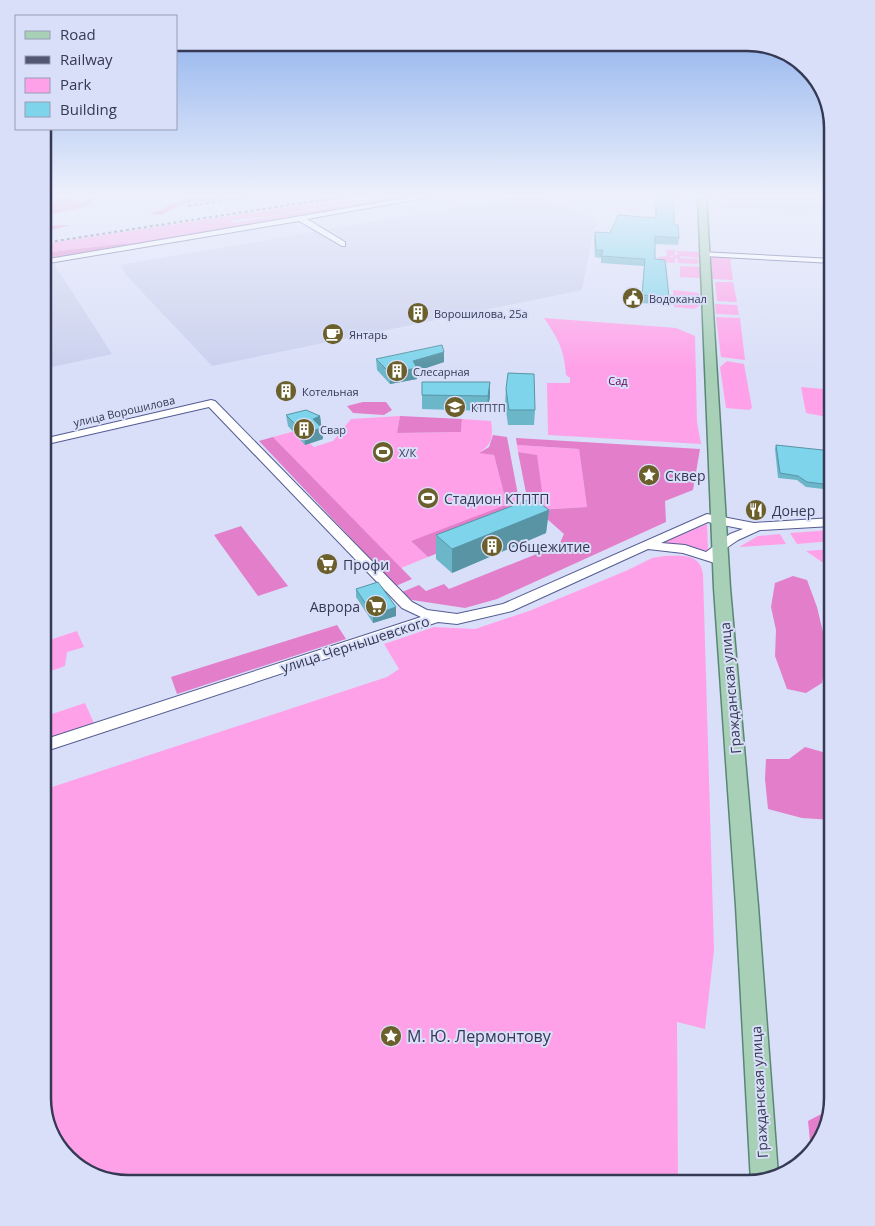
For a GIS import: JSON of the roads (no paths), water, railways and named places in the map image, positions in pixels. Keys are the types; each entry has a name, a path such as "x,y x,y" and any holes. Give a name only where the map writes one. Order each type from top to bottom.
{"main road":[{"name":"Гражданская улица","path":"704,254 720,555 748,906 764,1173"}],"street":[{"path":"51,261 86,254"},
{"path":"708,254 824,261"},
{"name":"улица Ворошилова","path":"51,440 211,404 407,605 422,613 437,617"},
{"name":"улица Чернышевского","path":"51,743 437,617 457,619 507,608 702,520 719,520"},
{"path":"719,520 763,527"},
{"path":"719,520 727,537 734,537"},
{"path":"643,547 675,547 720,555 734,537 746,531 763,527 824,523"}],"place":[{"name":"Водоканал","path":"633,298"},
{"name":"Ворошилова, 25а","path":"418,313"},
{"name":"Янтарь","path":"333,334"},
{"name":"Слесарная","path":"397,371"},
{"name":"Котельная","path":"286,391"},
{"name":"КТПТП","path":"455,407"},
{"name":"Свар","path":"304,429"},
{"name":"Х/К","path":"383,452"},
{"name":"Сквер","path":"649,475"},
{"name":"Стадион КТПТП","path":"428,498"},
{"name":"Донер","path":"756,510"},
{"name":"Общежитие","path":"492,546"},
{"name":"Профи","path":"327,564"},
{"name":"Аврора","path":"376,606"},
{"name":"М. Ю. Лермонтову","path":"391,1036"}],"park label":[{"name":"Сад","path":"618,380"}]}
